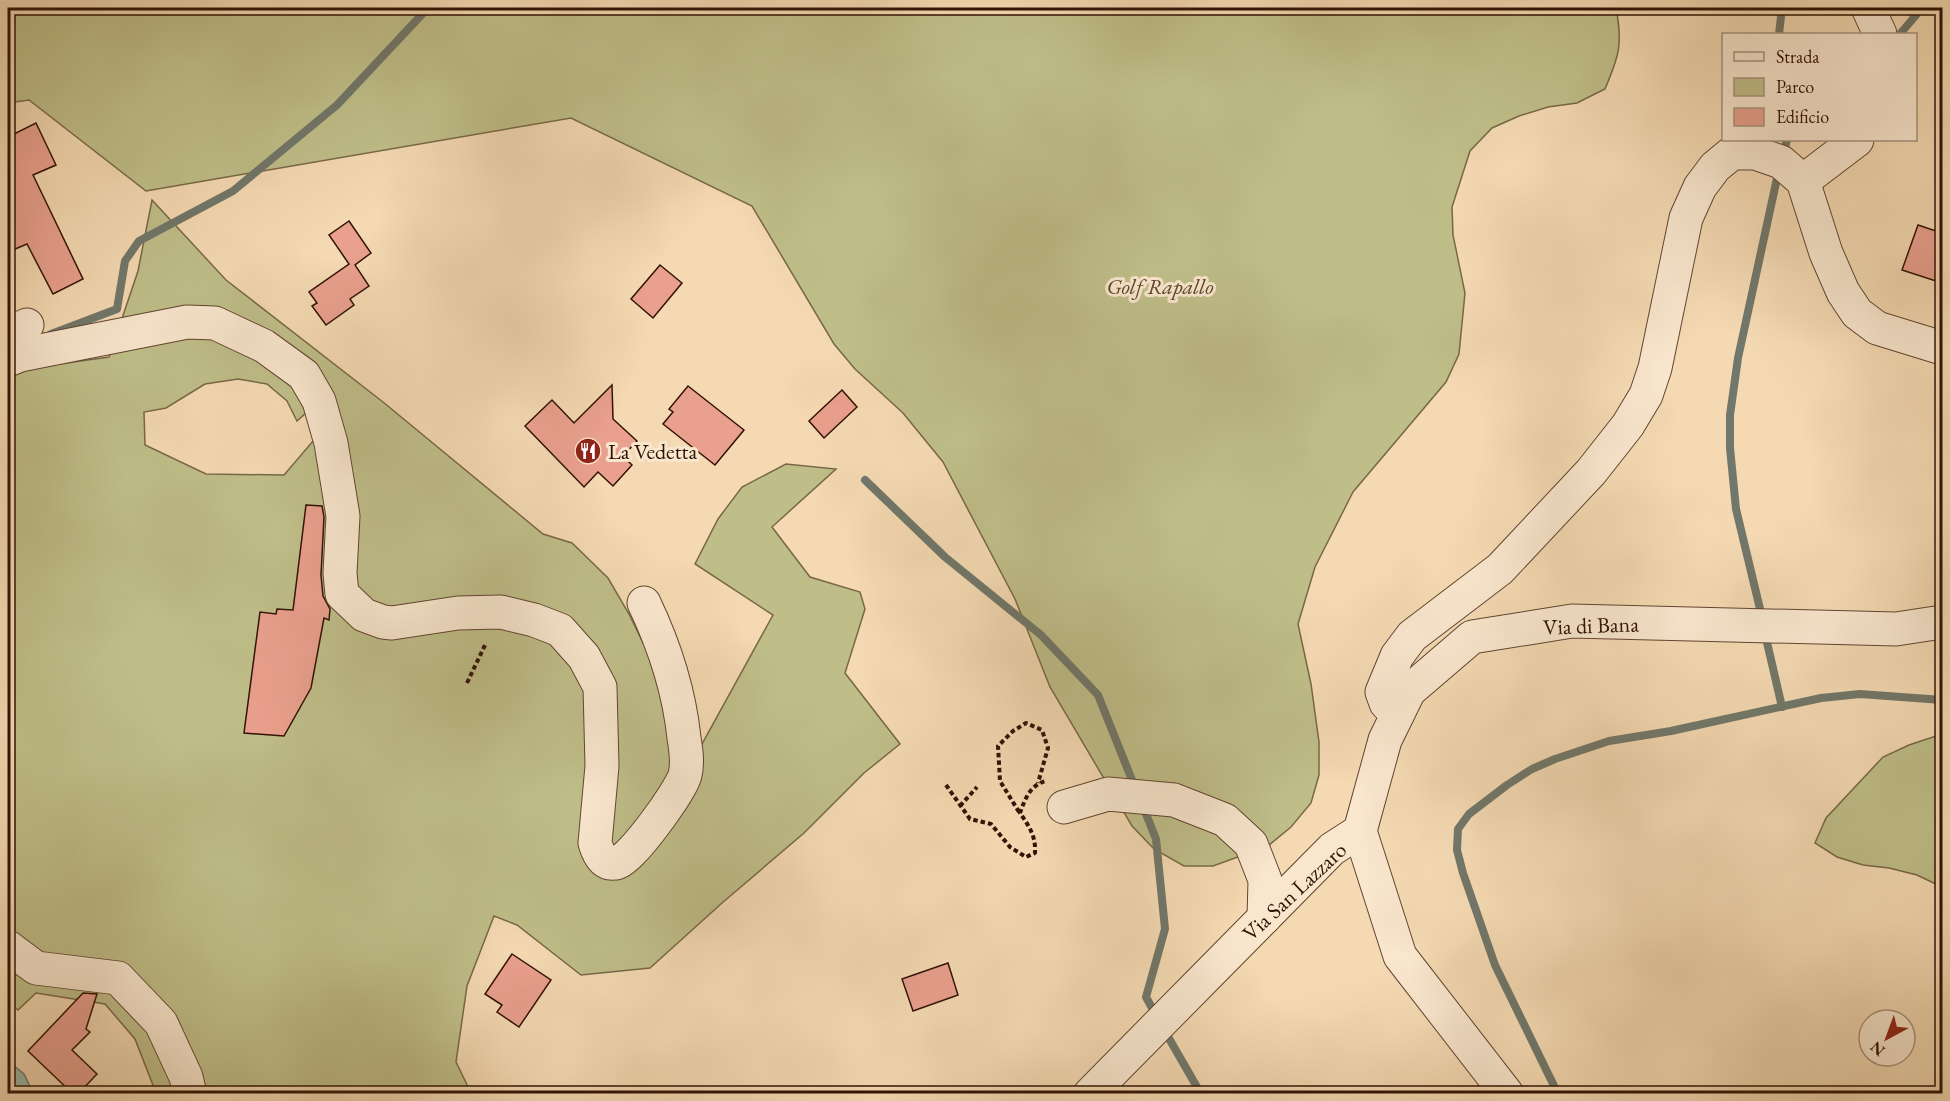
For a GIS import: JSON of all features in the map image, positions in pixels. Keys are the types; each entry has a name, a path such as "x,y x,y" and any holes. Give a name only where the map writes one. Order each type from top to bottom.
{"street":[{"path":"1868,8 1880,33"},
{"path":"1803,181 1856,141"},
{"path":"1397,715 1386,703 1382,692 1397,656 1412,636 1500,569 1591,472 1628,425 1646,395 1655,368 1686,218 1700,188 1715,167 1732,153 1755,153 1781,162 1803,181 1826,253 1843,292 1857,313 1877,328 1942,348"},
{"path":"8,360 20,355 188,322 215,323 264,346 304,375 319,401 331,444 343,516 339,573 342,594 348,601 364,615 392,623 458,613 501,612 534,620 560,630 584,657 600,687 602,766 595,843 604,861 613,864 623,861 637,847 667,807 685,777 687,760 681,705 663,642 644,603"},
{"name":"Via di Bana","path":"1360,831 1385,741 1409,691 1472,637 1572,621 1896,629 1942,622"},
{"path":"1060,792 1174,801 1225,820 1251,844 1255,853 1265,880 1264,918"},
{"name":"Via San Lazzaro","path":"1090,1094 1332,849 1360,831 1400,956 1507,1094"},
{"path":"8,947 36,968 118,978 161,1023 186,1077 190,1094"}],"path":[{"path":"467,682 501,612"},
{"path":"946,784 970,819 991,824 1010,847 1026,857 1035,853 1036,841 1031,830 1020,813 1000,781 998,746 1013,731 1026,723 1042,730 1048,748 1038,783 1027,795 1020,813"},
{"path":"1038,783 1060,792"},
{"path":"960,806 977,788"}],"green space":[{"name":"Golf Rapallo","path":"8,8 1616,8 1619,41 1614,67 1605,89 1577,103 1548,107 1492,128 1470,151 1452,207 1453,235 1465,293 1459,354 1446,382 1353,492 1315,567 1298,624 1311,684 1319,742 1319,775 1311,803 1291,827 1268,846 1213,866 1184,866 1154,849 1132,826 1050,687 1015,599 943,462 903,413 855,369 834,344 752,206 571,118 146,191 29,100 8,103"},
{"path":"152,200 226,280 383,402 543,534 572,543 608,578 629,614 697,753 773,615 695,564 718,519 742,487 786,464 836,469 772,527 810,577 860,592 865,609 845,673 900,744 864,773 804,833 650,968 581,975 517,925 494,916 467,986 456,1062 471,1093 156,1093 135,1039 105,1004 36,993 18,1010 8,1002 8,357 30,368 109,357 138,271","holes":["238,379 267,384 287,401 297,421 307,412 320,433 284,475 206,474 145,445 144,412 166,408 205,384"]},
{"path":"1942,734 1942,887 1917,875 1863,865 1837,857 1815,843 1826,818 1883,757"}],"shaded area":[{"path":"8,1061 24,1074 33,1093 8,1093"}],"building":[{"path":"36,123 56,165 33,175 83,279 53,294 27,244 8,252 8,137"},
{"path":"349,221 371,253 355,265 369,286 350,299 354,305 326,325 312,306 317,303 309,292 349,264 329,235"},
{"path":"1918,225 1942,233 1942,283 1902,270"},
{"path":"660,265 682,283 653,318 631,299"},
{"path":"612,385 613,419 637,441 623,456 632,465 613,486 598,472 584,487 525,426 552,400 574,423"},
{"path":"688,386 744,430 715,465 663,424 673,412 669,409"},
{"path":"842,390 857,407 824,438 809,421"},
{"path":"306,505 322,506 324,517 321,575 323,596 330,609 329,620 324,618 311,688 284,736 244,733 260,612 276,614 277,609 293,610"},
{"path":"512,954 551,980 519,1027 497,1012 502,1005 485,994"},
{"path":"948,963 958,995 913,1011 902,979"},
{"path":"83,993 97,994 86,1029 90,1032 72,1050 97,1074 78,1094 73,1094 28,1051"}],"waterway":[{"path":"51,334 117,309 125,261 139,241 233,191 337,105 428,8"},
{"path":"1779,33 1782,8"},
{"path":"1901,33 1922,8"},
{"path":"1782,157 1787,141"},
{"path":"1761,613 1736,509 1730,448 1730,415 1738,358 1779,169"},
{"path":"865,480 945,557 1041,635 1098,695 1136,790"},
{"path":"1766,638 1782,707"},
{"path":"1558,1094 1495,965 1463,873 1457,850 1458,829 1469,814 1532,769 1609,741 1671,731 1821,698 1860,694 1942,700"},
{"path":"1142,804 1156,839 1165,929 1146,997 1157,1017"},
{"path":"1163,1028 1201,1094"}],"place":[{"name":"La Vedetta","path":"588,451"}]}
